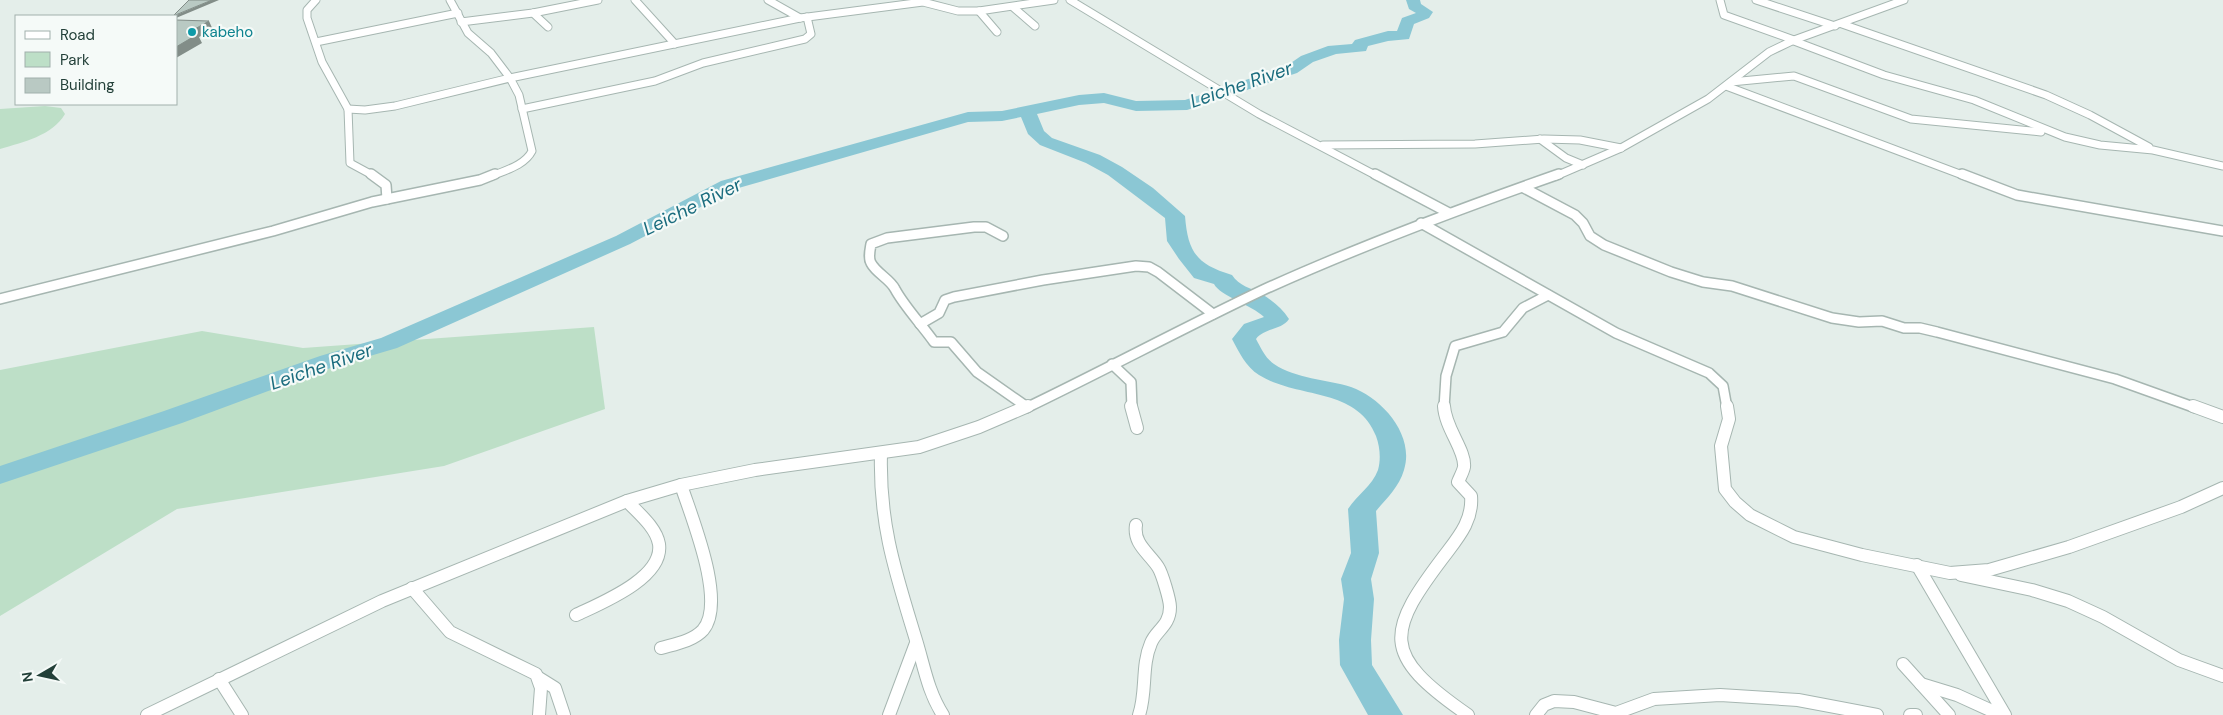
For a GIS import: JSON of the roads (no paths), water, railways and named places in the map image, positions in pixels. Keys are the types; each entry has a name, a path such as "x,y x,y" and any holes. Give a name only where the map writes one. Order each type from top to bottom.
{"street":[{"path":"316,0 306,13 322,62 348,109 350,163 356,169 380,178 387,186 389,192 387,198"},
{"path":"0,299 273,231 387,198 480,180 499,174 521,163 532,151 519,96 510,78 491,53 468,33 450,0"},
{"path":"461,22 534,13 598,0"},
{"path":"635,0 675,44"},
{"path":"522,109 655,81 703,63 804,39 811,34 811,28 804,17 768,0"},
{"path":"348,109 365,110 395,106 510,78 804,17 923,2 958,10 979,11 1054,0"},
{"path":"1070,0 1228,96 1449,213"},
{"path":"1720,0 1718,3 1724,15 1884,75 1974,100 2054,133 2094,144 2153,150 2223,166"},
{"path":"1756,0 1838,25 2046,95 2098,118 2153,150"},
{"path":"147,715 412,588 627,502 681,485 755,470 881,454 949,438 1028,407 1264,290 1421,223 1524,188 1621,148 1679,117 1728,84 1760,58 1794,41 1904,0"},
{"path":"1013,7 1035,26"},
{"path":"979,11 997,32"},
{"path":"316,42 458,13"},
{"path":"534,13 548,27"},
{"path":"1728,84 1794,76 1911,119 2054,133"},
{"path":"1728,84 2017,195 2223,231"},
{"path":"1320,145 1475,144 1540,139 1580,140 1621,148"},
{"path":"1540,139 1566,158 1583,165"},
{"path":"1524,188 1575,215 1583,223 1590,236 1604,245 1671,272 1703,282 1732,286 1832,318 1859,322 1882,321 1904,328 1920,328 1937,332 2115,379 2223,417"},
{"path":"1421,223 1548,295 1638,343 1708,374 1723,386 1729,419 1721,446 1722,475 1726,489 1735,502 1750,515 1794,537 1862,555 2032,590 2068,602 2103,617 2178,660 2223,676"},
{"path":"1003,236 986,228 974,227 886,238 871,244 868,258 871,264 895,289 934,342 952,342 977,372 1028,407"},
{"path":"920,324 940,313 945,300 954,297 1043,280 1136,266 1149,267 1158,272 1213,314"},
{"path":"1468,715 1422,679 1411,667 1401,649 1400,627 1414,599 1461,534 1473,510 1471,496 1458,482 1464,463 1461,452 1448,427 1444,396 1448,370 1454,346 1503,332 1523,308 1548,295"},
{"path":"1112,364 1127,376 1131,382 1130,402 1137,428"},
{"path":"881,454 880,502 887,550 916,643 926,684 943,715"},
{"path":"661,648 680,643 705,628 710,613 710,585 703,553 681,485"},
{"path":"1950,573 1989,570 2029,560 2181,507 2223,488"},
{"path":"576,615 623,591 655,565 660,554 657,536 627,502"},
{"path":"1136,525 1135,532 1139,544 1160,569 1170,607 1166,625 1152,642 1146,661 1143,703 1140,715"},
{"path":"1917,565 1947,609 1971,659 2005,715"},
{"path":"412,588 450,632 526,668 539,678 552,682 556,687 564,715"},
{"path":"889,715 916,643"},
{"path":"1903,664 1949,715"},
{"path":"539,678 542,703 539,715"},
{"path":"219,679 242,715"},
{"path":"1921,684 1957,695 2000,715"},
{"path":"1536,715 1540,709 1551,703 1564,700 1576,701 1600,711 1615,713 1624,712 1646,700 1707,695 1738,695 1808,702 1858,713 1877,715"},
{"path":"1910,715 1916,715"}],"waterway":[{"name":"Leiche River","path":"1026,111 1079,100 1104,98 1136,106 1187,105 1259,79 1291,70 1307,59 1322,55 1333,49 1361,48 1360,43 1388,36 1404,36 1407,21 1424,15 1426,12 1414,6 1413,0"},
{"name":"Leiche River","path":"0,475 173,417 328,361 389,343 623,240 728,185 888,138 968,117 1002,116 1026,111"},
{"path":"1026,111 1040,137 1059,148 1093,159 1126,177 1175,216 1177,241 1186,255 1202,273 1224,280 1226,286 1255,299 1273,313 1278,319 1252,329 1244,339 1262,366 1283,377 1334,390 1356,399 1368,407 1386,429 1393,455 1391,469 1383,486 1362,509 1365,553 1356,579 1359,599 1355,640 1356,665 1367,687 1386,715"}],"place":[{"name":"kabeho","path":"192,32"}]}
